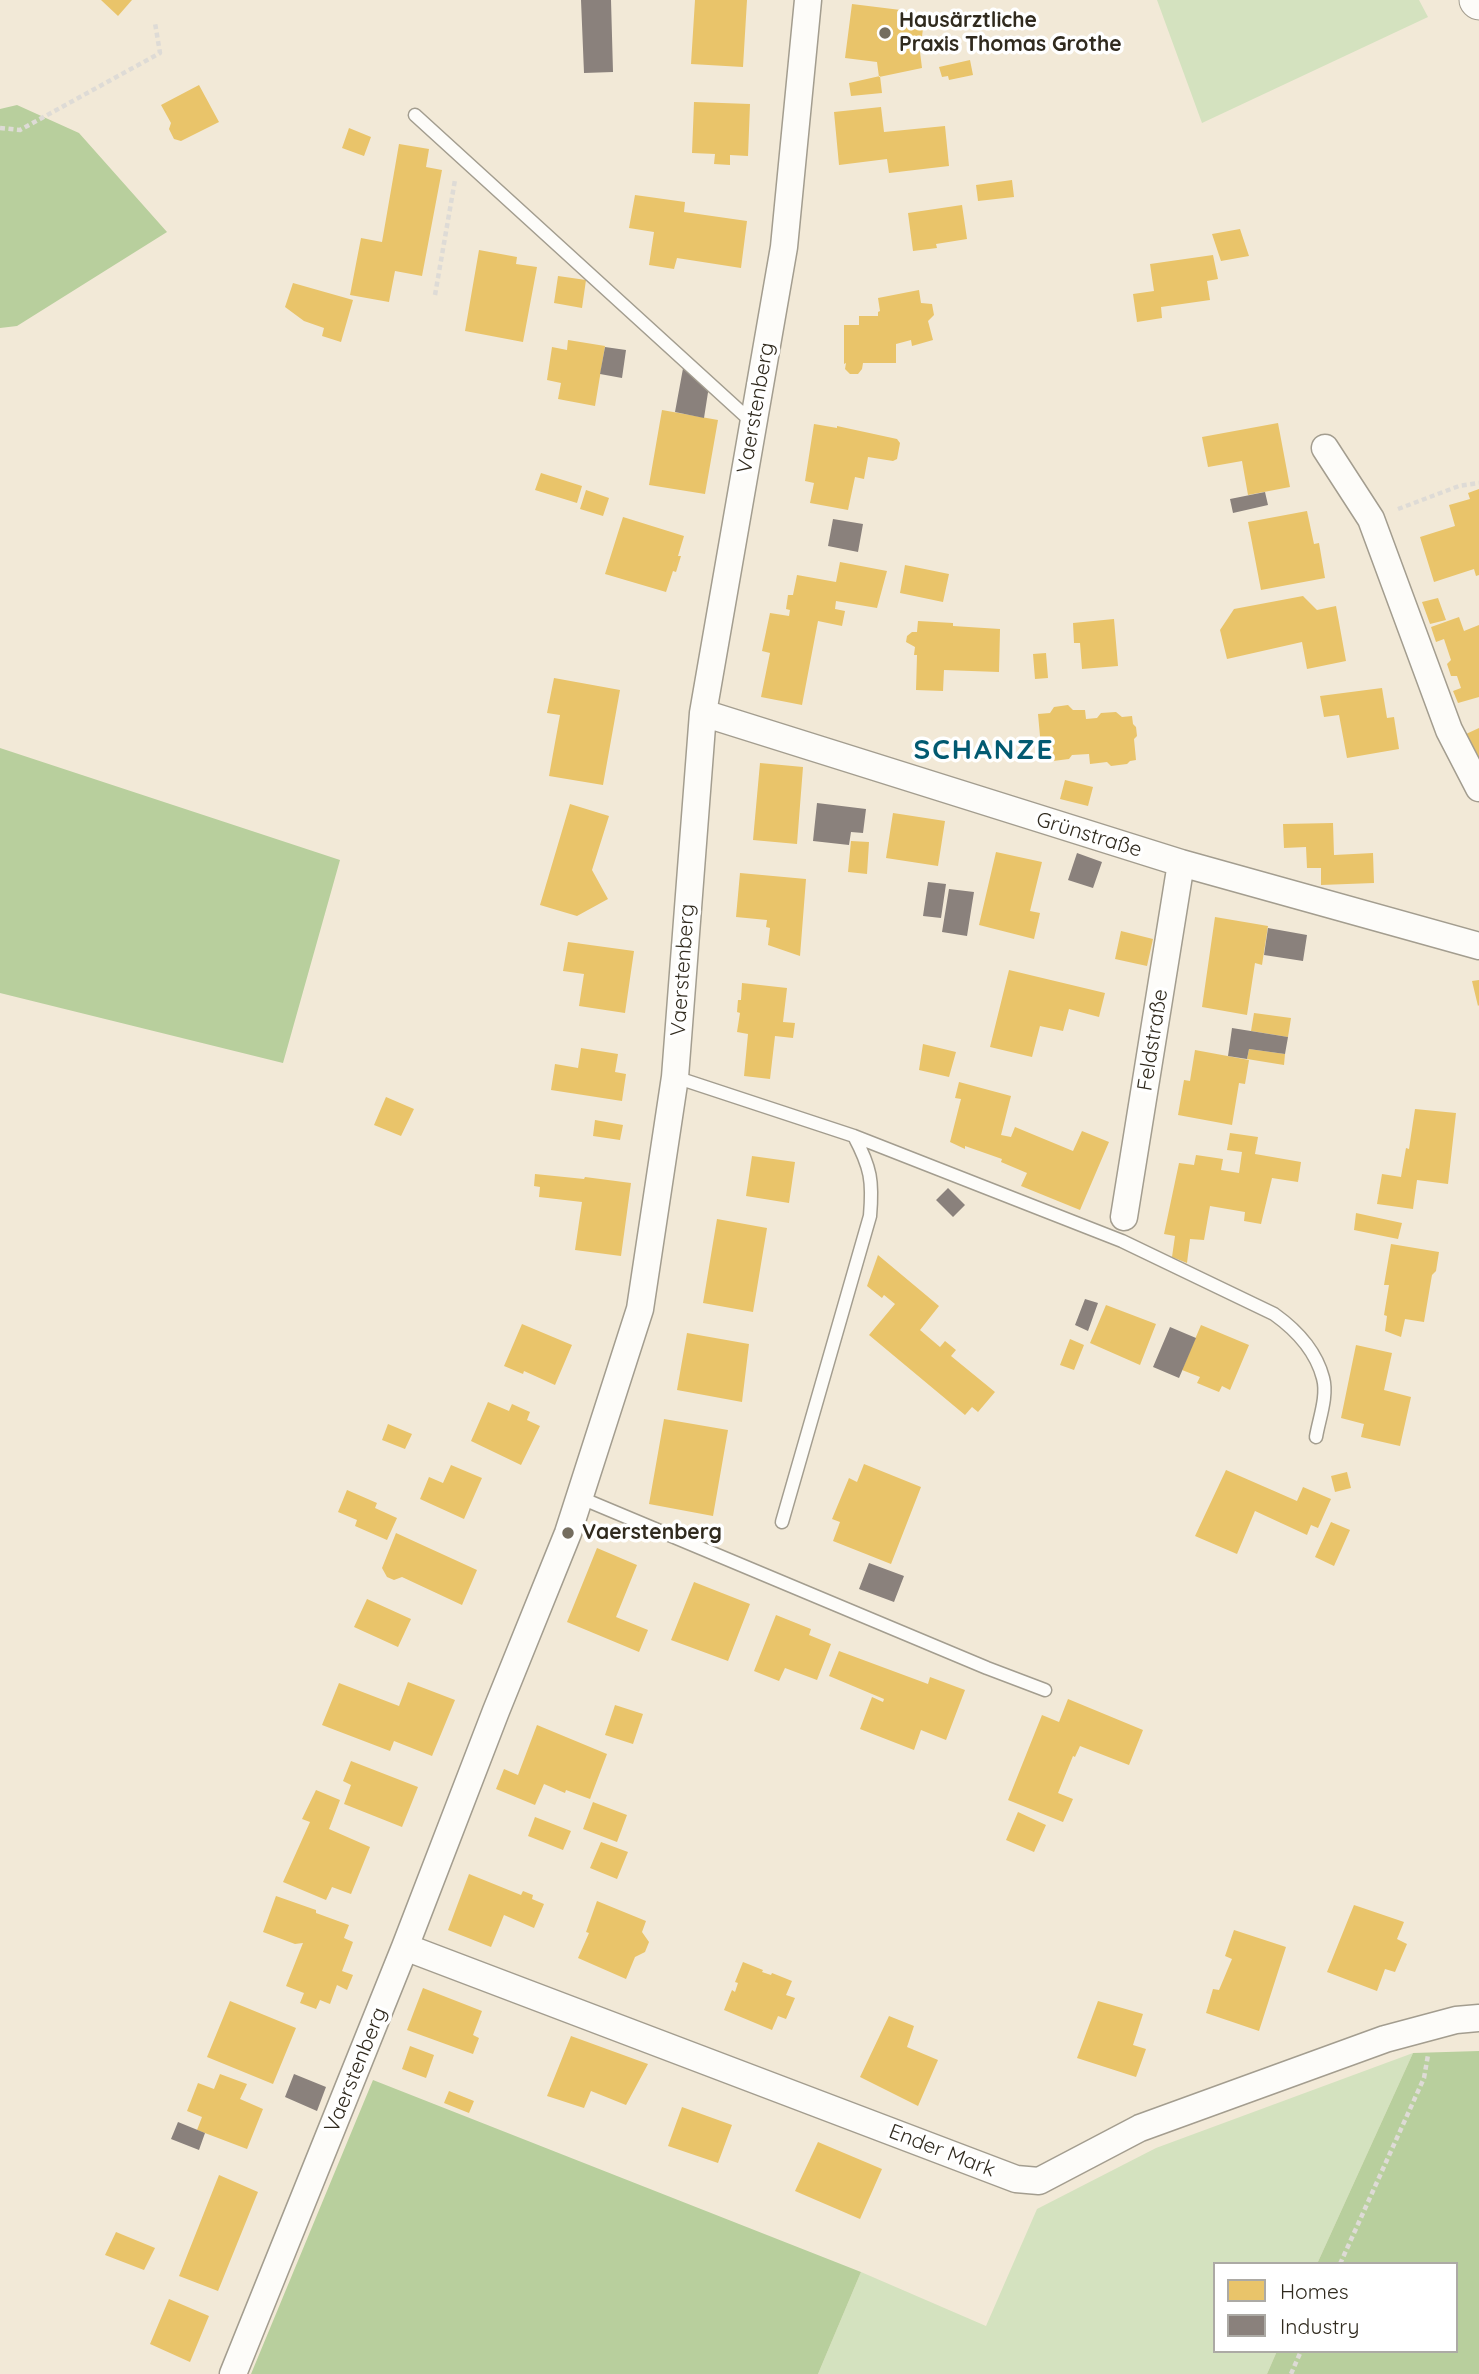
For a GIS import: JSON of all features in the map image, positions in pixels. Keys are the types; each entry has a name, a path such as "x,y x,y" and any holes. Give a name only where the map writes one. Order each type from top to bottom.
{"street":[{"name":"Vaerstenberg","path":"233,2374 405,1947 581,1498 640,1309 675,1077 703,713 784,247 808,0"},
{"path":"1325,447 1371,519 1449,730 1479,788"},
{"name":"Grünstraße","path":"703,713 1181,863 1479,946"},
{"name":"Feldstraße","path":"1124,1217 1181,863"},
{"name":"Ender Mark","path":"405,1947 1016,2179 1039,2181 1140,2128 1385,2039 1456,2020 1479,2018"}],"lane":[{"path":"415,115 754,423"},
{"path":"675,1077 854,1136 1122,1241 1274,1314 1295,1329 1312,1354 1323,1378 1323,1399 1316,1437"},
{"path":"782,1522 870,1216 872,1187 867,1163 854,1136"},
{"path":"581,1498 1045,1690"}],"path":[{"path":"0,128 20,130 160,54 155,23"},
{"path":"435,295 459,155"},
{"path":"1371,519 1459,486 1479,483"},
{"path":"1341,2262 1424,2078 1435,2025"},
{"path":"1291,2374 1300,2353"}],"green space":[{"path":"1157,0 1419,0 1428,17 1202,123"},
{"path":"17,105 79,133 167,232 17,326 0,328 0,109"},
{"path":"0,748 340,860 283,1063 0,993"},
{"path":"1479,2051 1479,2374 1267,2374 1276,2353 1458,2353 1458,2262 1318,2262 1413,2053"},
{"path":"1413,2053 1318,2262 1213,2262 1213,2353 1276,2353 1267,2374 818,2374 861,2272 986,2326 1037,2209 1156,2148"},
{"path":"373,2080 861,2272 818,2374 251,2374"}],"building: Homes":[{"path":"101,0 132,0 118,16"},
{"path":"695,0 747,0 743,67 691,64"},
{"name":"Hausärztliche Praxis Thomas Grothe","path":"852,4 925,13 920,52 922,68 879,77 877,62 845,58"},
{"path":"970,60 973,75 949,80 948,76 942,77 939,67"},
{"path":"880,76 882,93 851,96 849,83"},
{"path":"199,85 219,122 181,141 174,139 169,129 171,123 161,105"},
{"path":"694,102 750,104 748,156 730,155 730,165 714,164 715,154 692,153"},
{"path":"881,107 884,132 945,126 949,166 889,173 887,159 839,165 834,112"},
{"path":"349,128 371,137 364,156 342,148"},
{"path":"399,144 429,149 426,167 442,170 422,276 395,271 389,302 350,295 361,238 382,242"},
{"path":"1012,180 1014,197 978,201 976,185"},
{"path":"635,195 685,202 684,212 747,221 741,268 677,258 674,269 649,265 654,232 629,228"},
{"path":"962,205 967,239 936,244 937,248 913,251 908,213"},
{"path":"1240,229 1249,256 1221,261 1212,234"},
{"path":"479,250 517,257 516,264 537,267 523,342 465,331"},
{"path":"1213,255 1218,279 1207,281 1210,300 1161,307 1162,318 1137,322 1133,294 1154,291 1150,264"},
{"path":"558,276 586,280 582,308 554,303"},
{"path":"293,283 353,300 341,342 322,336 324,328 304,321 285,307"},
{"path":"919,290 921,303 932,304 934,315 928,321 933,340 912,346 911,340 896,344 896,363 863,363 858,374 850,374 845,369 846,363 844,364 844,325 859,325 859,316 878,316 878,298"},
{"path":"568,340 605,346 595,406 558,399 561,383 547,380 552,347 567,350"},
{"path":"662,410 718,420 705,494 649,485"},
{"path":"1278,423 1290,487 1248,495 1242,461 1208,467 1202,437"},
{"path":"814,424 837,426 897,439 900,443 897,459 893,461 868,457 864,479 855,477 848,510 810,503 814,483 805,481"},
{"path":"541,473 582,486 577,503 535,490"},
{"path":"1479,489 1479,575 1476,576 1474,569 1434,582 1420,537 1455,526 1449,505 1470,499 1468,493"},
{"path":"586,490 609,498 603,516 580,509"},
{"path":"1307,511 1314,544 1319,543 1325,578 1261,590 1248,522"},
{"path":"623,517 684,536 676,572 673,571 666,592 605,574"},
{"path":"840,562 887,571 877,608 836,601 835,609 845,611 842,626 818,621 802,705 761,697 770,653 762,651 770,613 789,616 790,610 786,609 788,595 793,595 797,575 836,582"},
{"path":"905,565 949,574 943,602 900,593"},
{"path":"1303,596 1317,610 1336,606 1346,661 1307,669 1302,642 1227,659 1220,630 1234,609"},
{"path":"1438,598 1446,620 1430,624 1422,602"},
{"path":"1459,617 1464,631 1479,625 1479,697 1458,703 1453,691 1461,688 1457,676 1451,676 1447,664 1451,660 1444,639 1436,642 1431,627"},
{"path":"1114,619 1118,666 1082,669 1080,643 1074,643 1073,623"},
{"path":"918,621 1000,629 999,672 944,670 943,691 916,690 917,655 914,655 915,647 906,642 907,636 917,632"},
{"path":"1046,653 1048,678 1035,679 1033,654"},
{"path":"554,678 620,690 603,785 549,776 560,715 547,713"},
{"path":"1382,688 1387,718 1394,717 1399,749 1347,758 1339,715 1324,717 1320,696"},
{"path":"1068,705 1073,710 1085,710 1086,719 1097,718 1101,713 1116,712 1122,717 1132,716 1137,736 1134,739 1136,760 1111,766 1107,762 1090,764 1089,754 1072,755 1069,759 1053,761 1049,757 1042,758 1038,714 1050,713 1054,707"},
{"path":"1479,728 1479,759 1466,734"},
{"path":"760,763 803,767 797,844 753,840"},
{"path":"1065,780 1093,787 1088,806 1060,799"},
{"path":"570,804 609,816 592,870 608,899 577,916 540,905"},
{"path":"893,813 945,821 938,866 886,858"},
{"path":"1333,823 1334,855 1373,853 1374,883 1321,885 1321,868 1307,868 1306,847 1284,848 1283,824"},
{"path":"851,841 869,842 867,874 848,872"},
{"path":"996,852 1042,862 1030,911 1040,913 1034,939 979,925"},
{"path":"740,873 806,879 800,956 768,945 770,928 766,927 767,920 736,917"},
{"path":"1215,917 1268,926 1262,965 1255,963 1247,1015 1202,1007"},
{"path":"1121,931 1153,939 1147,966 1115,959"},
{"path":"568,942 634,951 625,1013 579,1006 584,974 563,971"},
{"path":"1009,970 1105,993 1099,1017 1069,1009 1063,1031 1040,1026 1032,1057 990,1047"},
{"path":"1479,980 1479,1005 1478,1006 1472,981"},
{"path":"742,983 787,988 783,1022 795,1023 793,1038 775,1036 770,1079 744,1076 748,1034 737,1032 740,1013 737,1012 738,1000 741,1000"},
{"path":"1254,1013 1291,1018 1288,1037 1251,1031"},
{"path":"923,1044 956,1052 949,1077 919,1070"},
{"path":"581,1048 618,1054 615,1072 626,1074 622,1101 551,1090 555,1064 578,1068"},
{"path":"1249,1049 1285,1054 1284,1065 1247,1059"},
{"path":"1195,1050 1249,1060 1245,1084 1239,1083 1232,1125 1178,1115 1184,1080 1190,1081"},
{"path":"959,1082 1011,1096 1001,1135 1011,1137 1015,1127 1073,1151 1082,1131 1109,1142 1080,1210 1021,1186 1027,1173 1001,1162 1002,1159 950,1142 961,1099 955,1098"},
{"path":"386,1097 414,1109 401,1136 374,1125"},
{"path":"1415,1109 1456,1113 1448,1184 1417,1180 1413,1209 1377,1204 1382,1174 1401,1177 1406,1148 1409,1149"},
{"path":"595,1120 623,1125 620,1140 593,1136"},
{"path":"1230,1133 1258,1137 1255,1154 1301,1162 1298,1182 1272,1178 1261,1224 1244,1221 1245,1212 1210,1206 1204,1240 1190,1239 1187,1263 1172,1257 1175,1236 1164,1234 1179,1163 1194,1165 1196,1155 1223,1159 1221,1170 1239,1173 1242,1152 1227,1150"},
{"path":"752,1156 795,1162 789,1203 746,1196"},
{"path":"535,1174 631,1183 621,1256 575,1250 582,1202 539,1197 540,1187 534,1186"},
{"path":"1356,1213 1402,1223 1398,1239 1354,1230"},
{"path":"717,1219 767,1228 753,1312 703,1303"},
{"path":"1391,1244 1439,1252 1424,1322 1405,1319 1401,1337 1385,1331 1387,1316 1384,1315 1389,1285 1384,1285"},
{"path":"878,1255 939,1306 920,1330 940,1347 945,1341 956,1350 951,1356 995,1392 978,1412 972,1407 965,1415 869,1335 895,1304 867,1286"},
{"path":"1106,1305 1156,1324 1140,1365 1090,1343"},
{"path":"522,1324 572,1345 555,1385 524,1371 523,1374 504,1366"},
{"path":"1201,1325 1249,1345 1230,1390 1222,1386 1219,1392 1197,1383 1200,1377 1182,1370"},
{"path":"687,1333 749,1344 742,1402 677,1390"},
{"path":"1070,1339 1084,1345 1074,1370 1060,1365"},
{"path":"1356,1345 1392,1353 1384,1390 1411,1397 1400,1446 1361,1437 1364,1424 1341,1418"},
{"path":"488,1402 509,1411 512,1404 530,1412 527,1420 540,1426 521,1465 471,1441"},
{"path":"664,1419 728,1430 713,1516 649,1504"},
{"path":"388,1424 412,1434 405,1449 382,1440"},
{"path":"864,1464 921,1487 891,1564 833,1541 840,1522 832,1519 849,1478 857,1482"},
{"path":"451,1465 482,1478 464,1519 420,1499 429,1477 443,1483"},
{"path":"1226,1470 1297,1501 1303,1487 1331,1499 1318,1528 1311,1525 1307,1535 1255,1511 1237,1554 1195,1536"},
{"path":"1347,1472 1351,1488 1335,1492 1331,1476"},
{"path":"347,1490 377,1503 375,1508 397,1518 387,1540 355,1526 357,1520 338,1512"},
{"path":"1331,1522 1350,1530 1334,1566 1315,1557"},
{"path":"396,1533 477,1570 462,1605 402,1577 394,1580 387,1577 382,1568"},
{"path":"597,1548 637,1565 616,1617 648,1630 639,1652 567,1622"},
{"path":"694,1582 750,1604 728,1661 671,1640"},
{"path":"367,1599 411,1619 398,1647 354,1627"},
{"path":"776,1615 811,1629 809,1635 831,1644 817,1680 785,1668 779,1681 754,1671"},
{"path":"839,1651 928,1684 930,1677 965,1690 946,1740 921,1730 914,1750 860,1729 872,1697 883,1702 884,1699 829,1676"},
{"path":"408,1682 455,1700 432,1756 394,1741 390,1751 322,1725 339,1683 399,1706"},
{"path":"1068,1699 1143,1730 1129,1765 1080,1746 1075,1757 1073,1756 1058,1793 1073,1799 1063,1822 1008,1800 1042,1715 1059,1722"},
{"path":"615,1705 643,1714 633,1744 605,1735"},
{"path":"537,1725 607,1754 590,1799 544,1784 535,1805 496,1789 504,1769 518,1775"},
{"path":"351,1761 418,1787 402,1827 344,1804 351,1785 343,1781"},
{"path":"316,1790 340,1800 329,1829 370,1847 351,1894 332,1887 326,1900 283,1882 310,1822 302,1819"},
{"path":"593,1802 627,1815 617,1842 583,1829"},
{"path":"1018,1812 1046,1825 1034,1852 1006,1840"},
{"path":"535,1817 571,1831 563,1850 528,1836"},
{"path":"601,1842 628,1852 617,1879 590,1868"},
{"path":"469,1874 521,1895 523,1891 533,1895 532,1899 544,1904 534,1928 504,1915 491,1947 448,1930"},
{"path":"276,1896 349,1925 344,1938 353,1942 342,1971 353,1975 347,1990 337,1985 330,2004 320,2000 316,2009 300,2003 304,1993 286,1986 303,1943 295,1944 263,1932"},
{"path":"597,1901 646,1921 642,1932 649,1942 645,1952 635,1957 626,1979 578,1958 589,1933 586,1932"},
{"path":"1354,1905 1404,1922 1397,1939 1407,1944 1395,1972 1385,1969 1377,1991 1327,1972"},
{"path":"1234,1930 1286,1947 1259,2031 1206,2013 1213,1989 1219,1990 1232,1959 1225,1956"},
{"path":"743,1962 763,1970 762,1972 792,1981 786,1995 795,1998 786,2019 778,2016 772,2030 724,2010 732,1990 735,1992 738,1983 735,1982"},
{"path":"423,1988 482,2011 473,2035 479,2038 473,2054 407,2030"},
{"path":"230,2001 296,2028 273,2084 207,2057"},
{"path":"1098,2001 1143,2014 1133,2045 1146,2049 1136,2077 1077,2058"},
{"path":"889,2016 914,2026 907,2047 938,2060 918,2106 860,2077"},
{"path":"571,2036 648,2064 626,2105 591,2091 584,2108 547,2096"},
{"path":"410,2046 434,2055 426,2078 402,2069"},
{"path":"220,2074 247,2084 240,2099 263,2109 247,2149 197,2130 202,2117 187,2111 198,2083 214,2089"},
{"path":"449,2091 474,2101 469,2113 444,2103"},
{"path":"682,2107 732,2125 718,2163 668,2146"},
{"path":"818,2142 882,2169 860,2219 795,2191"},
{"path":"219,2175 258,2192 218,2291 179,2276"},
{"path":"116,2232 155,2248 144,2270 105,2255"},
{"path":"169,2299 209,2316 190,2362 150,2344"}],"building: Industry":[{"path":"581,0 611,0 613,72 584,73"},
{"path":"605,347 626,350 622,378 600,374"},
{"path":"684,363 709,386 704,418 675,412"},
{"path":"1265,492 1268,505 1233,513 1230,499"},
{"path":"833,519 863,524 858,552 828,546"},
{"path":"817,803 866,809 863,833 851,832 849,845 813,841"},
{"path":"1077,853 1102,862 1093,888 1068,880"},
{"path":"928,882 946,884 941,918 923,916"},
{"path":"949,889 974,892 967,936 942,932"},
{"path":"1268,928 1307,935 1303,961 1264,955"},
{"path":"1232,1028 1288,1037 1285,1054 1249,1049 1247,1059 1228,1056"},
{"path":"948,1188 965,1205 953,1217 936,1200"},
{"path":"1085,1299 1098,1303 1088,1331 1075,1325"},
{"path":"1170,1327 1196,1338 1179,1378 1153,1367"},
{"path":"869,1563 904,1576 894,1602 859,1589"},
{"path":"294,2074 326,2087 317,2111 285,2097"},
{"path":"178,2122 205,2133 199,2150 171,2139"}],"place":[{"name":"Hausärztliche Praxis Thomas Grothe","path":"885,33"},
{"name":"Vaerstenberg","path":"568,1533"}],"district":[{"name":"SCHANZE","path":"984,751"}]}
